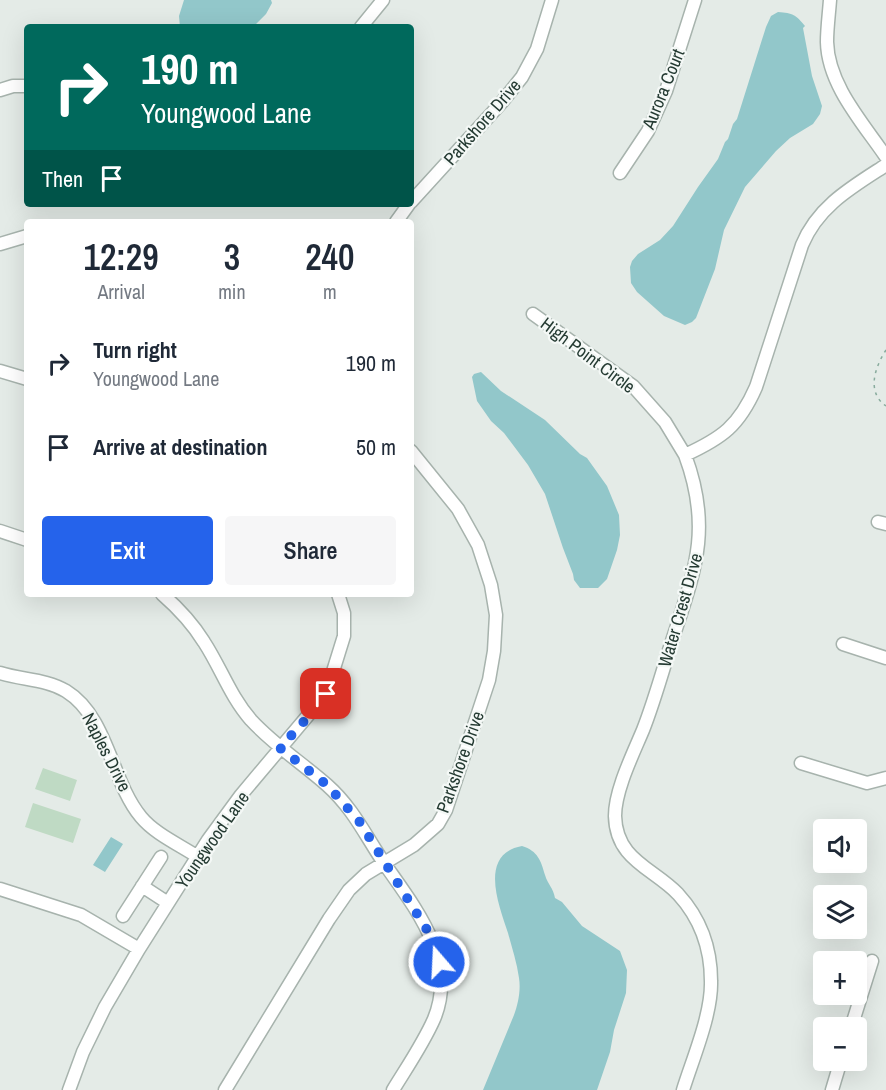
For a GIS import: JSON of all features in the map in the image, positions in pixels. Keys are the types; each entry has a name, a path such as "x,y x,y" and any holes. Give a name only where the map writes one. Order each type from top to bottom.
{"street":[{"path":"363,24 383,0"},
{"name":"Parkshore Drive","path":"414,199 522,77 537,49 552,0"},
{"name":"Aurora Court","path":"620,173 648,131 666,91 695,0"},
{"path":"831,0 827,43 832,69 845,97 886,157"},
{"path":"0,90 13,86 24,86"},
{"path":"685,455 713,442 730,429 748,404 756,387 802,245 812,226 833,201 886,165"},
{"path":"0,244 24,236"},
{"name":"High Point Circle","path":"533,314 633,386 665,422 685,455"},
{"path":"0,371 24,378"},
{"name":"Parkshore Drive","path":"225,1090 342,899 359,880 414,844 438,824 446,810 489,680 494,651 496,615 491,585 478,545 458,508 414,455"},
{"name":"Water Crest Drive","path":"683,1090 710,998 711,965 708,947 699,925 681,898 629,854 618,832 615,817 620,794 697,560 699,512 685,455"},
{"path":"0,531 24,539"},
{"path":"166,597 197,631 240,707 280,748 337,795 359,821 385,864 403,888 429,933 439,962 441,977 435,1017 393,1090"},
{"name":"Youngwood Lane","path":"69,1090 92,1033 139,949 198,856 224,817 326,694 344,636 344,613 339,597"},
{"path":"843,644 886,658"},
{"name":"Naples Drive","path":"0,673 20,679 47,682 75,697 90,714 123,785 141,817 149,825 198,856"},
{"path":"801,763 867,783 886,778"},
{"path":"123,916 161,857"},
{"path":"142,886 168,903"},
{"path":"0,889 81,915 139,949"},
{"path":"854,1017 872,961"},
{"path":"831,1090 837,1071"}],"path":[{"path":"886,350 875,373 873,384 876,396 886,406"}],"green space":[{"path":"43,768 77,780 70,801 35,789"},
{"path":"33,803 81,819 73,843 25,827"}],"water":[{"path":"184,0 271,0 272,3 266,14 256,24 180,24 179,16"},
{"path":"778,12 794,15 805,26 803,28 812,76 822,106 820,114 813,124 790,138 776,151 745,187 724,230 715,269 696,318 685,325 664,316 637,292 631,283 630,267 638,254 660,240 673,226 718,159 737,119 766,27 771,16"},
{"path":"481,372 501,391 545,420 587,458 607,486 619,515 620,535 607,579 598,588 580,588 574,580 545,494 528,465 477,401 472,377"},
{"path":"111,837 123,844 105,872 93,865"},
{"path":"522,846 538,857 555,898 562,902 582,926 620,951 627,970 626,993 597,1090 483,1090 514,1015 519,992 516,961 497,896 496,870 500,859 508,851"}],"route":[{"path":"326,694 280,748 327,785 359,821 385,864 403,888 429,933 439,962"}]}
